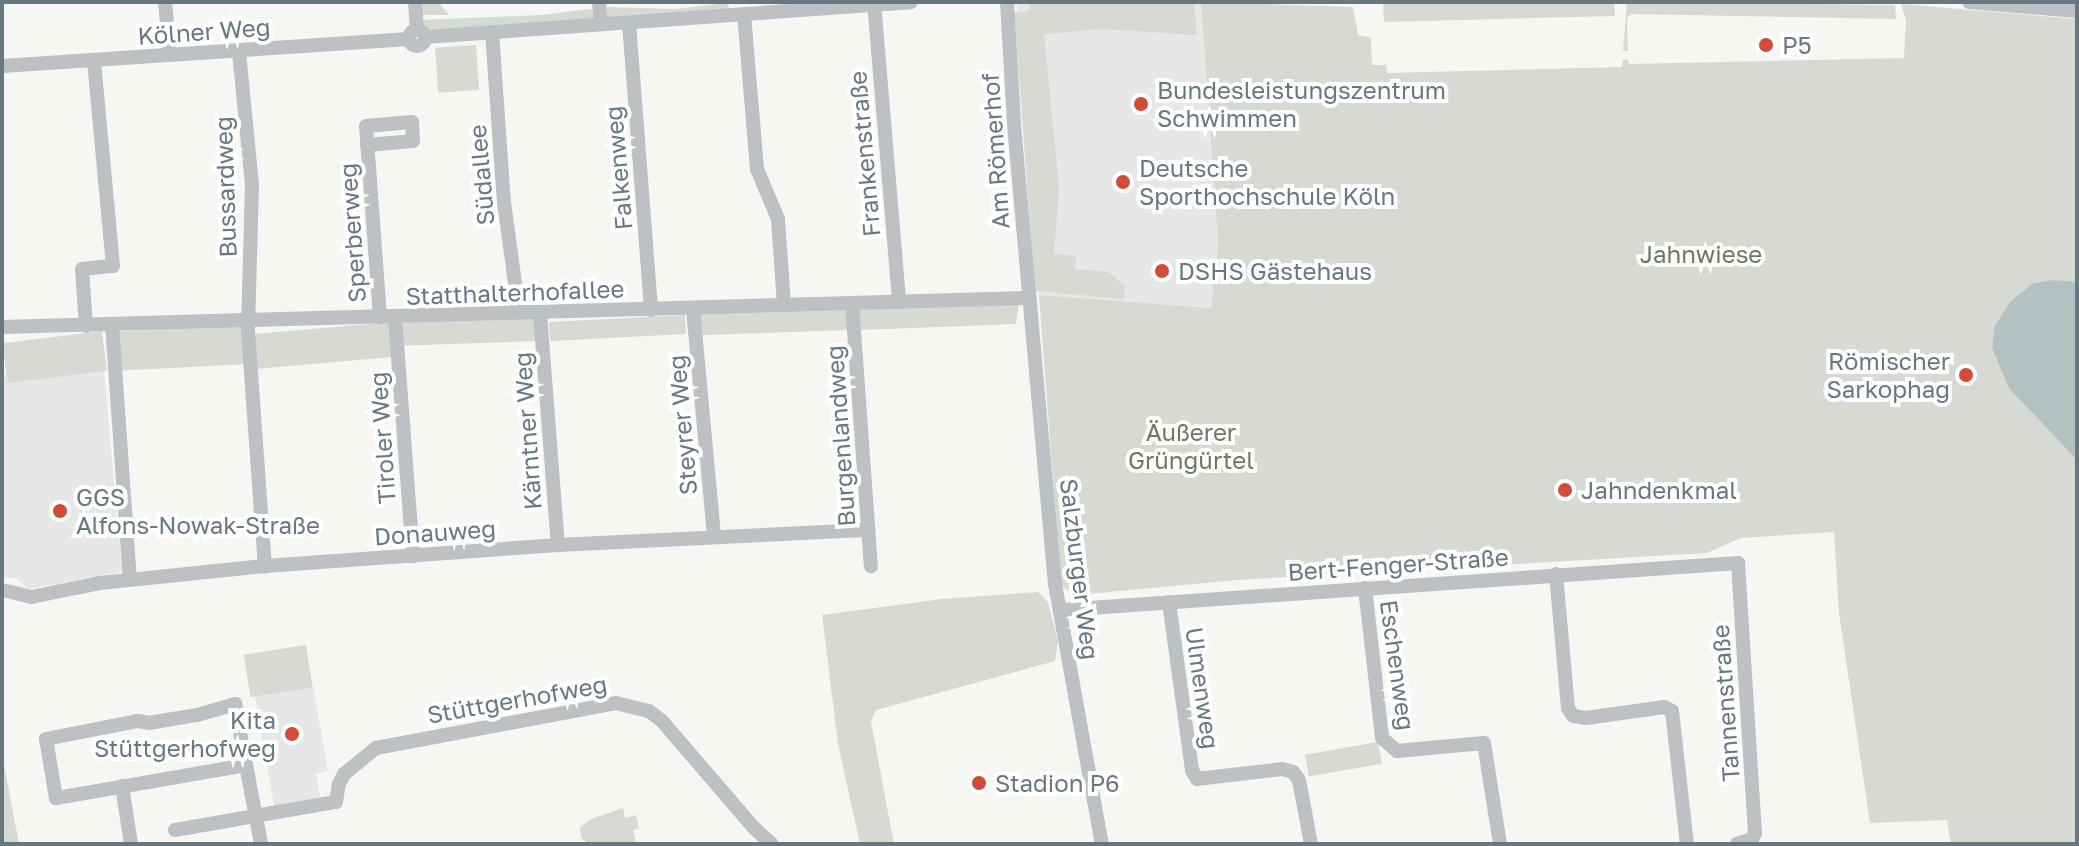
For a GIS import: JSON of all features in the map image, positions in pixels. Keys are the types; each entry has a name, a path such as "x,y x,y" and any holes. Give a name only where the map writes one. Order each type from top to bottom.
{"street":[{"path":"165,2 170,55"},
{"path":"415,2 417,35"},
{"path":"599,2 601,24"},
{"name":"Kölner Weg","path":"2,66 239,52 417,35 629,23 739,10 911,2"},
{"name":"Am Römerhof","path":"1007,2 1029,298"},
{"path":"1969,2 2077,11"},
{"name":"Frankenstraße","path":"874,4 899,302"},
{"path":"739,10 757,169 778,219 784,305"},
{"name":"Falkenweg","path":"629,23 651,310"},
{"name":"Südallee","path":"492,32 504,202 519,313"},
{"name":"Bussardweg","path":"239,52 252,185 248,321 265,566"},
{"path":"86,326 82,269 113,266 94,61"},
{"name":"Sperberweg","path":"367,145 387,317"},
{"name":"Statthalterhofallee","path":"2,327 1029,298"},
{"name":"Salzburger Weg","path":"1029,298 1055,584 1102,844"},
{"name":"Burgenlandweg","path":"852,303 871,566"},
{"name":"Steyrer Weg","path":"693,309 714,537"},
{"name":"Kärntner Weg","path":"540,313 558,545"},
{"name":"Tiroler Weg","path":"387,317 413,556"},
{"path":"112,324 130,579"},
{"name":"Donauweg","path":"7,591 31,597 130,579 265,566 558,545 869,530"},
{"name":"Bert-Fenger-Straße","path":"1061,610 1738,563"},
{"name":"Tannenstraße","path":"1738,563 1755,833 1744,842"},
{"path":"1556,574 1568,708 1573,716 1586,718 1664,707 1672,711 1687,844"},
{"name":"Eschenweg","path":"1365,588 1385,744 1397,751 1479,741 1484,743 1500,844"},
{"name":"Ulmenweg","path":"1169,602 1197,779 1282,769 1293,772 1299,780 1311,844"},
{"name":"Stüttgerhofweg","path":"256,817 336,802 344,774 376,748 616,703 649,711 662,721 754,828 772,844"},
{"path":"246,765 56,798 46,739 138,721 149,723 197,715 235,704 261,844"},
{"path":"122,786 130,841"},
{"path":"175,830 256,817"}],"shaded area":[{"name":"Deutsche Sporthochschule Köln","path":"1017,2 1201,2 1218,242 1211,308 1039,295"},
{"path":"2053,280 2077,282 2077,460 2009,388 1992,348 1995,326 2010,302 2032,284"},
{"name":"GGS Alfons-Nowak-Straße","path":"104,371 122,572 28,589 16,578 2,578 2,375"},
{"name":"Kita Stüttgerhofweg","path":"313,687 328,771 316,774 321,802 275,810 255,697"}],"green space":[{"path":"420,2 438,2 449,15 421,15"},
{"path":"1030,2 1194,2 1197,35 1101,29 1044,34 1059,187 1054,254 1076,256 1075,269 1108,272 1125,286 1124,299 1035,291 1014,12 1029,11"},
{"name":"Äußerer Grüngürtel","path":"1201,2 1353,7 1358,35 1371,38 1372,65 1386,65 1387,73 1622,67 1623,60 1628,59 1629,64 1904,58 1906,20 1901,4 2077,19 2077,844 1951,844 1947,820 1870,823 1839,613 1834,532 1741,538 1707,553 1237,580 1076,595 1061,586 1039,295 1211,308 1218,242"},
{"path":"1383,2 1614,2 1615,16 1384,22"},
{"path":"1627,2 1895,5 1896,19 1631,14 1627,18 1628,51 1623,51"},
{"path":"728,3 729,9 606,18 607,7 675,9"},
{"path":"595,11 597,18 428,32 421,20 541,15"},
{"path":"476,45 479,90 438,93 435,48"},
{"path":"1019,305 1016,324 860,330 858,308"},
{"path":"848,307 849,330 697,335 696,312"},
{"path":"685,315 686,334 550,341 549,322"},
{"path":"537,317 538,341 399,346 398,322"},
{"path":"392,322 395,357 256,369 253,334"},
{"path":"246,325 248,364 117,371 115,332"},
{"path":"102,331 107,371 8,383 3,343"},
{"path":"1038,592 1048,602 1058,641 1055,661 876,710 871,722 894,844 860,844 838,744 822,615 942,599"},
{"path":"306,645 313,687 251,697 244,655"},
{"path":"1378,742 1382,764 1309,777 1305,755"},
{"path":"2,754 19,844 2,844"},
{"path":"623,808 625,818 636,815 639,828 633,830 636,844 589,844 581,838 580,827 591,819"}],"place":[{"name":"P5","path":"1766,45"},
{"name":"Bundesleistungszentrum Schwimmen","path":"1141,104"},
{"name":"Deutsche Sporthochschule Köln","path":"1123,182"},
{"name":"DSHS Gästehaus","path":"1162,271"},
{"name":"Römischer Sarkophag","path":"1966,375"},
{"name":"Jahndenkmal","path":"1565,490"},
{"name":"GGS Alfons-Nowak-Straße","path":"60,511"},
{"name":"Kita Stüttgerhofweg","path":"292,734"},
{"name":"Stadion P6","path":"979,783"}],"park label":[{"name":"Jahnwiese","path":"1701,254"}]}
